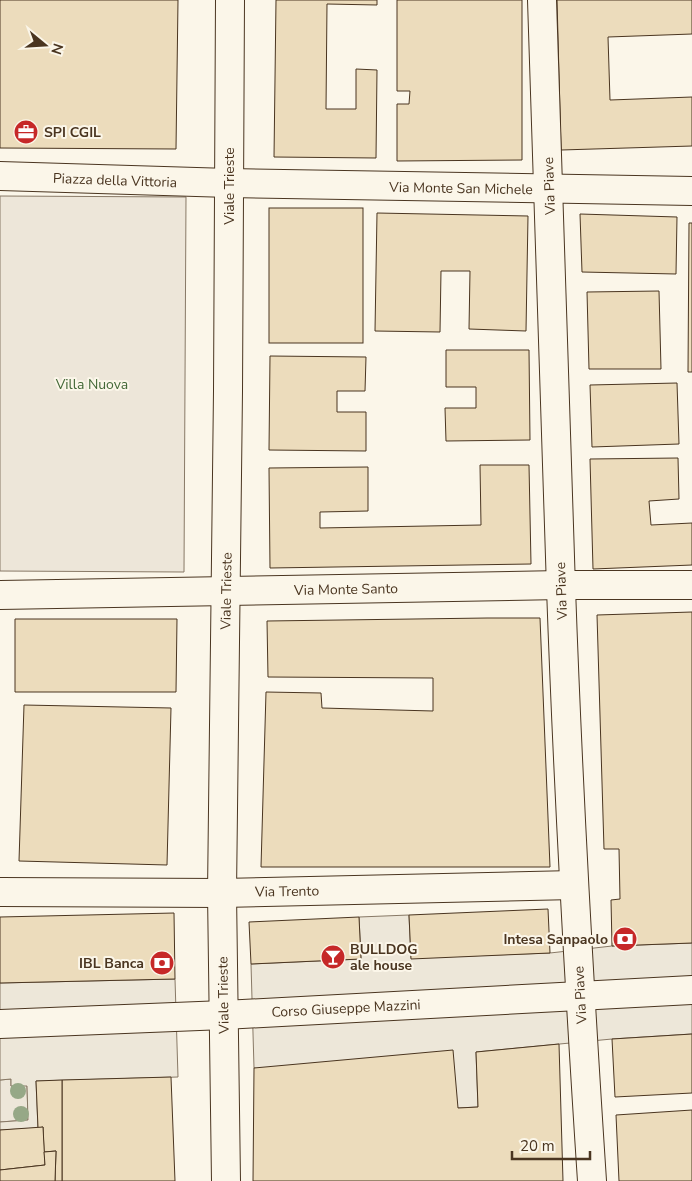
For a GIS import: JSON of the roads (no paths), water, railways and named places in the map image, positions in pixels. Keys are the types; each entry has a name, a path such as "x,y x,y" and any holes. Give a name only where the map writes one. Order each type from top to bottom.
{"street":[{"name":"Viale Trieste","path":"226,1181 222,892 230,0"},
{"name":"Via Piave","path":"542,0 550,190 560,586 574,885 592,1181"},
{"name":"Piazza della Vittoria","path":"0,176 229,183"},
{"name":"Via Monte San Michele","path":"229,183 692,191"},
{"name":"Via Monte Santo","path":"0,595 692,585"},
{"name":"Via Trento","path":"0,892 222,892 574,885"},
{"name":"Corso Giuseppe Mazzini","path":"0,1024 224,1015 692,990"}],"place":[{"name":"SPI CGIL","path":"26,132"},
{"name":"Intesa Sanpaolo","path":"625,939"},
{"name":"BULLDOG ale house","path":"333,957"},
{"name":"IBL Banca","path":"162,963"}],"park label":[{"name":"Villa Nuova","path":"92,384"}]}
